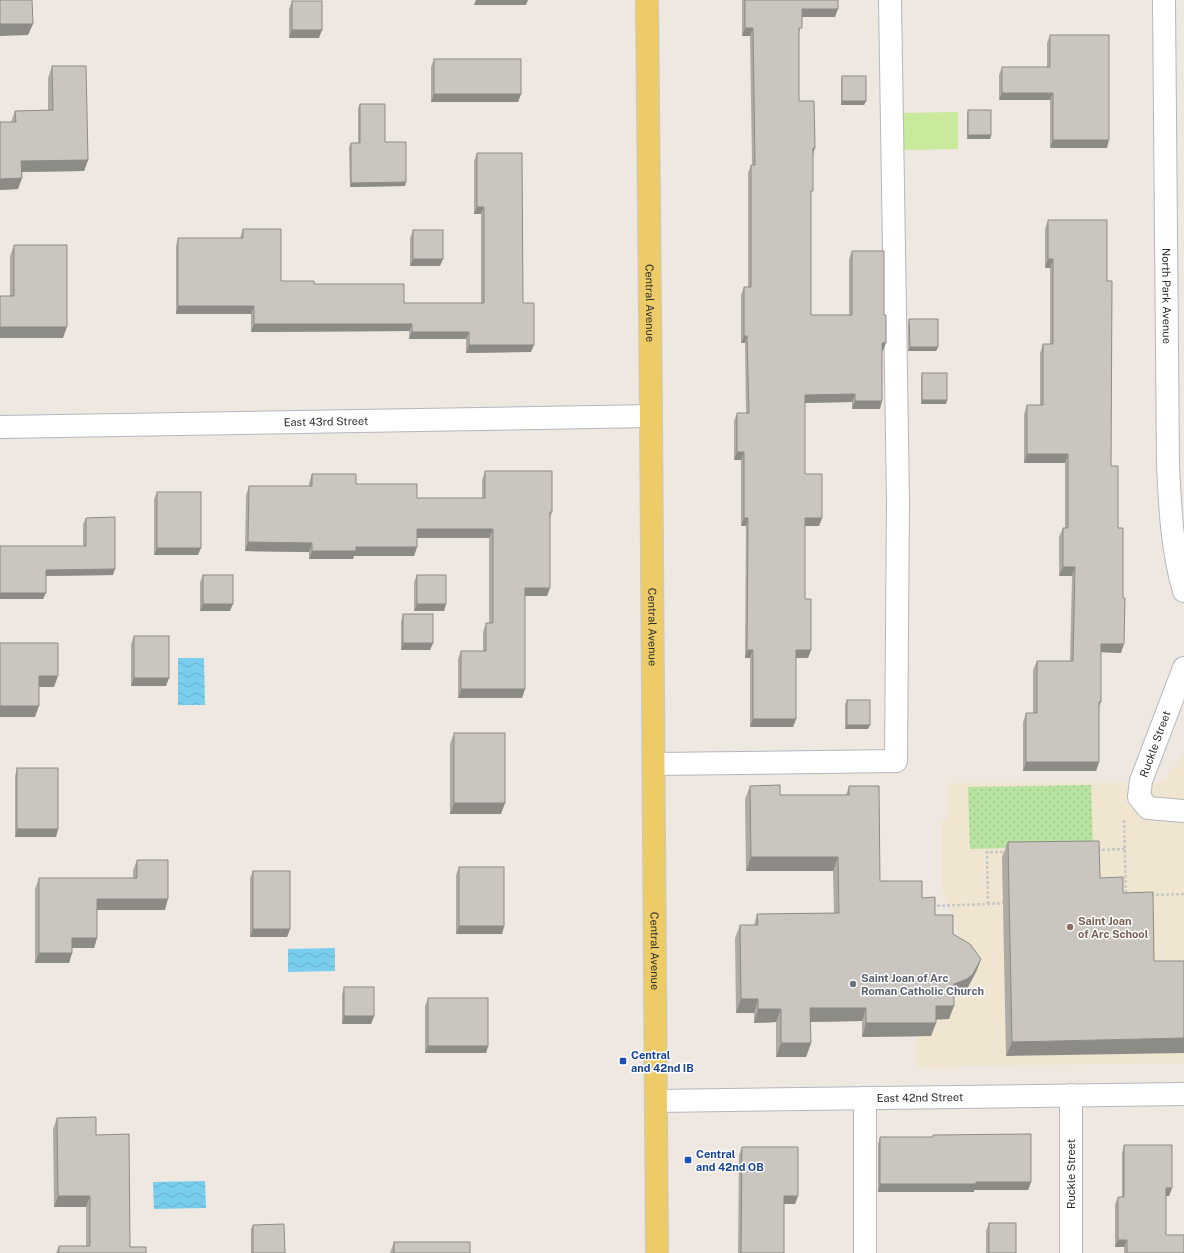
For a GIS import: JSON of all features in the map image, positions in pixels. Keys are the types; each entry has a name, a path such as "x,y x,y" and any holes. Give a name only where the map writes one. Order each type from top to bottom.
{"main road":[{"name":"Central Avenue","path":"647,0 657,1253"}],"street":[{"path":"654,764 896,761 898,500 890,0"},
{"name":"North Park Avenue","path":"1164,0 1168,465 1178,570 1184,591"},
{"name":"East 43rd Street","path":"0,427 651,416"},
{"name":"Ruckle Street","path":"1184,668 1141,781 1139,797 1148,808 1184,810"},
{"name":"East 42nd Street","path":"656,1101 1184,1094"},
{"name":"Ruckle Street","path":"1071,1095 1072,1253"},
{"path":"864,1253 865,1098"}],"path":[{"path":"1124,819 1125,895 1133,895"},
{"path":"1094,850 1125,849"},
{"path":"988,904 987,852 1010,852"},
{"path":"1147,895 1184,894"},
{"path":"925,906 1004,903"}],"shaded area":[{"name":"Saint Joan of Arc School","path":"1184,753 1184,1063 916,1067 916,1036 931,1020 949,996 970,964 942,890 942,820 948,819 948,783 1115,783 1163,781"}],"green space":[{"path":"958,112 958,149 904,150 903,113"},
{"path":"1091,785 1093,846 970,849 968,787"}],"water":[{"path":"178,658 204,658 205,705 178,705"},
{"path":"335,948 335,971 288,972 288,949"},
{"path":"205,1181 206,1208 154,1209 153,1182"}],"building":[{"path":"0,0 32,0 33,24 0,24"},
{"path":"745,0 838,0 838,9 802,9 802,28 799,28 799,101 814,101 815,148 813,148 813,191 811,191 811,315 852,315 852,251 884,251 884,315 886,315 886,343 882,343 882,401 855,401 855,394 805,395 805,474 822,474 822,518 805,518 805,599 811,599 811,650 796,650 796,719 753,719 753,650 747,650 748,518 744,518 744,452 737,452 737,413 749,413 747,336 744,336 744,287 751,287 751,165 755,165 753,28 745,28"},
{"path":"292,1 322,1 322,30 292,30"},
{"path":"1050,35 1109,35 1109,140 1053,140 1053,93 1002,93 1002,67 1050,67"},
{"path":"434,59 521,59 521,94 434,94"},
{"path":"52,66 86,66 88,160 21,161 22,178 0,179 0,122 16,122 15,111 53,110"},
{"path":"842,76 866,76 866,101 842,101"},
{"path":"360,104 385,104 385,142 406,142 406,182 351,183 351,143 360,143"},
{"path":"968,110 991,110 991,135 968,135"},
{"path":"477,153 522,153 523,303 534,303 534,345 469,345 469,332 412,332 412,324 254,324 254,306 178,306 178,238 243,238 243,229 281,229 281,281 314,281 314,284 404,284 404,303 484,303 484,207 477,207"},
{"path":"1048,220 1107,220 1107,281 1112,281 1111,466 1118,466 1118,528 1123,528 1123,598 1125,598 1124,644 1101,644 1099,762 1026,762 1026,713 1037,713 1037,661 1073,661 1075,567 1063,567 1063,528 1068,528 1068,454 1027,454 1027,405 1043,405 1043,344 1053,344 1053,259 1048,259"},
{"path":"413,230 443,230 443,259 413,259"},
{"path":"14,245 67,245 67,327 0,327 0,296 14,296"},
{"path":"909,319 938,319 938,347 910,347"},
{"path":"922,373 947,373 947,400 922,400"},
{"path":"485,471 552,471 552,512 550,512 550,588 525,588 525,689 461,689 461,651 486,651 486,623 493,623 493,529 417,529 417,547 356,547 356,551 312,551 312,543 248,542 249,486 312,486 312,474 356,474 356,484 417,484 417,498 485,498"},
{"path":"157,492 201,492 201,548 157,548"},
{"path":"115,517 115,569 46,570 46,593 0,593 0,546 86,546 86,518"},
{"path":"203,575 233,575 233,604 203,604"},
{"path":"417,575 446,575 446,604 417,604"},
{"path":"403,614 433,614 433,643 403,643"},
{"path":"134,636 169,636 169,678 134,678"},
{"path":"0,643 58,643 58,676 39,676 39,706 0,706"},
{"path":"847,700 870,700 870,725 847,725"},
{"path":"454,733 505,733 505,803 454,803"},
{"path":"17,768 58,768 58,829 17,829"},
{"path":"780,785 780,795 849,795 849,786 879,786 880,881 922,881 922,898 935,897 935,915 953,915 953,934 970,944 981,959 973,974 967,979 954,984 954,1006 936,1006 936,1023 866,1023 866,1008 810,1008 811,1043 781,1043 781,1009 758,1009 758,999 741,999 740,925 758,925 757,914 839,913 838,857 751,857 750,786"},
{"path":"1099,841 1100,878 1123,877 1123,893 1153,892 1154,961 1184,961 1184,1038 1012,1042 1008,842"},
{"path":"137,860 168,860 168,899 97,899 97,938 72,938 72,953 39,953 39,878 137,878"},
{"path":"459,867 504,867 504,926 459,926"},
{"path":"253,871 290,871 290,929 253,929"},
{"path":"344,987 374,987 374,1016 344,1016"},
{"path":"428,998 488,998 488,1046 428,1046"},
{"path":"96,1117 96,1135 129,1134 130,1247 146,1247 146,1253 59,1253 59,1246 90,1246 90,1196 58,1196 57,1118"},
{"path":"1031,1134 1031,1182 976,1182 976,1184 880,1184 880,1137"},
{"path":"1124,1145 1172,1145 1172,1188 1166,1188 1166,1235 1184,1235 1184,1253 1127,1253 1127,1240 1118,1240 1118,1197 1124,1197"},
{"path":"742,1147 798,1147 798,1196 784,1196 784,1253 741,1253"},
{"path":"989,1223 1016,1223 1016,1253 989,1253"},
{"path":"284,1224 285,1253 253,1253 253,1225"},
{"path":"394,1242 470,1242 470,1253 394,1253"}],"place":[{"name":"Saint Joan of Arc School","path":"1070,927"},
{"name":"Saint Joan of Arc Roman Catholic Church","path":"853,984"},
{"name":"Central and 42nd IB","path":"623,1061"},
{"name":"Central and 42nd OB","path":"688,1160"}]}
